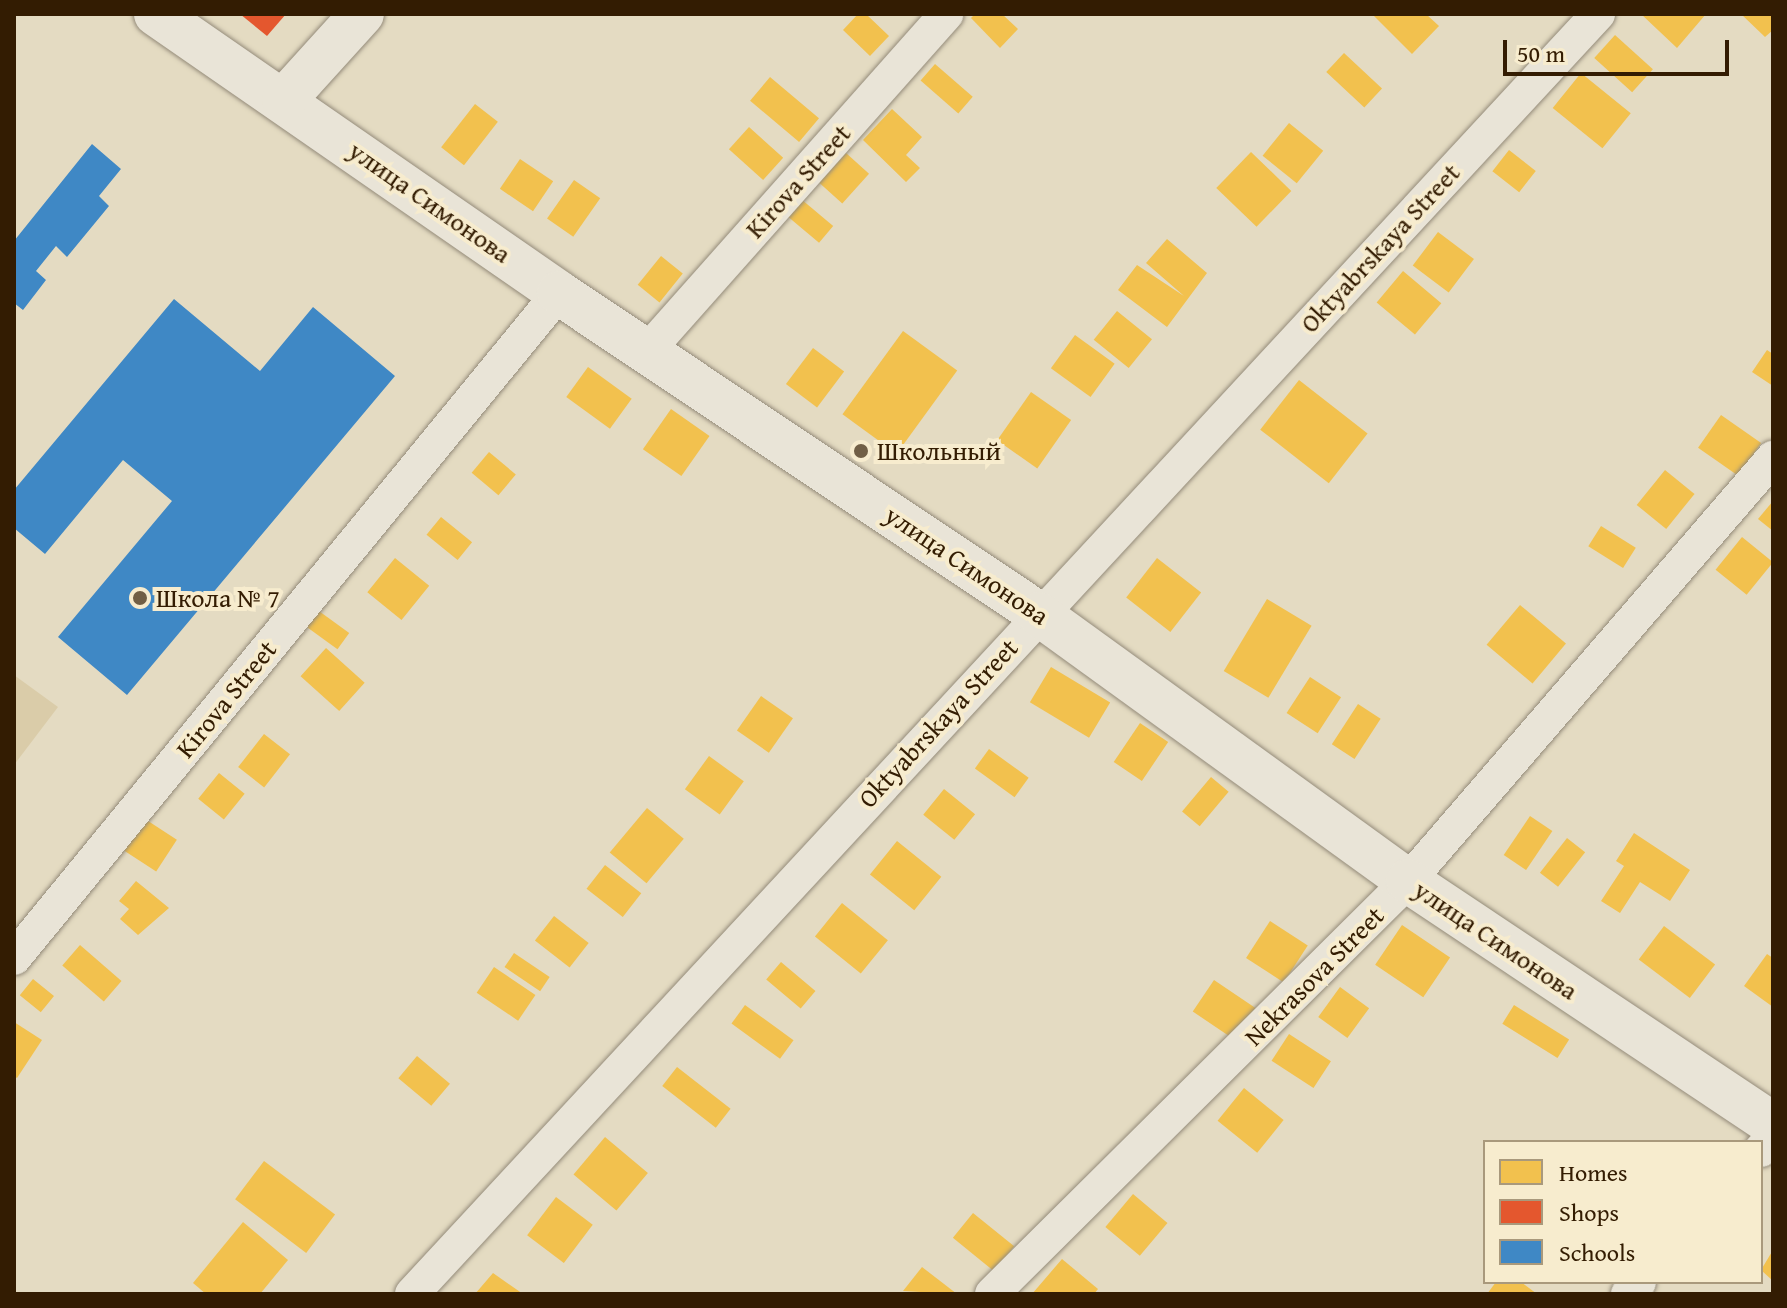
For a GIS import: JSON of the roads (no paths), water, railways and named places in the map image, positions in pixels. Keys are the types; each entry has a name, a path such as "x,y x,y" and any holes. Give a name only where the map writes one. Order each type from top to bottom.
{"street":[{"name":"улица Симонова","path":"156,14 559,293 649,349 1039,614 1408,881 1773,1124"},
{"path":"284,100 362,14"},
{"name":"Kirova Street","path":"649,349 946,14"},
{"name":"Oktyabrskaya Street","path":"412,1294 1598,14"},
{"name":"Kirova Street","path":"14,958 559,293"},
{"name":"Nekrasova Street","path":"992,1294 1408,881 1773,458"}],"place":[{"name":"Школьный","path":"861,451"},
{"name":"Школа № 7","path":"140,598"}]}
